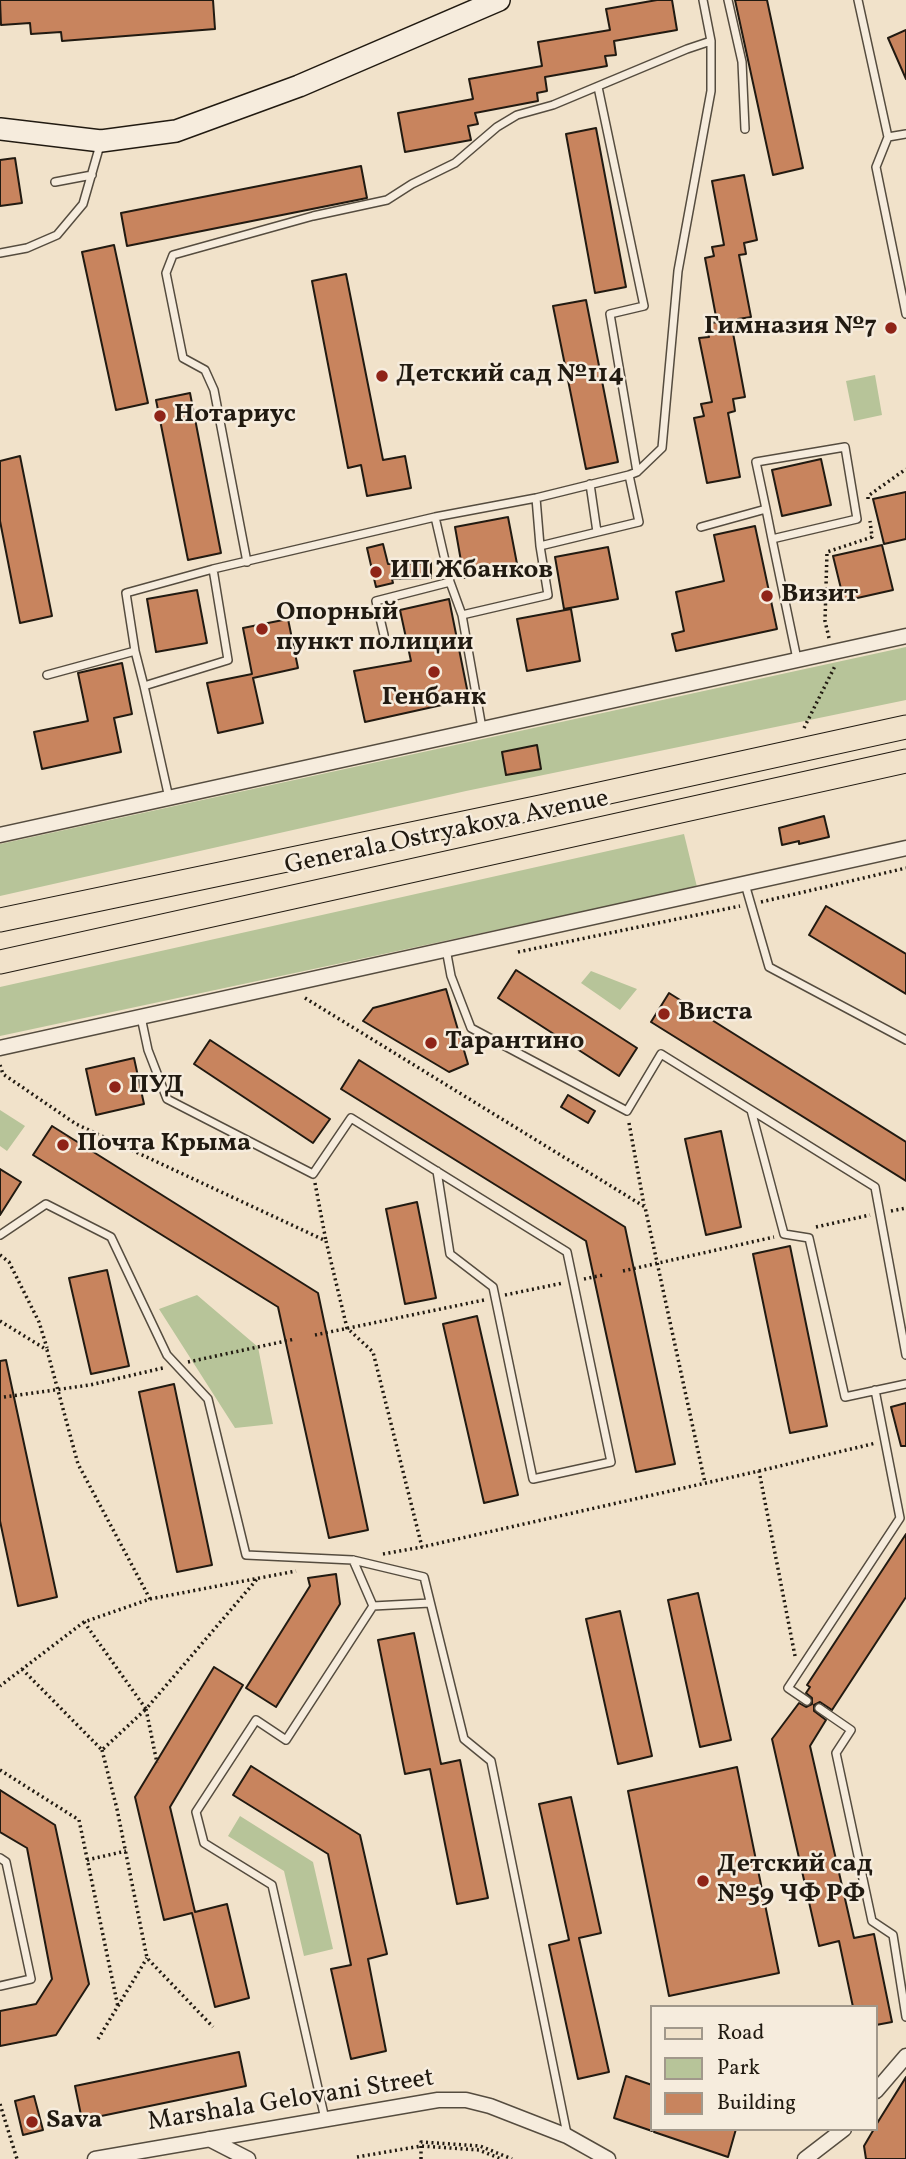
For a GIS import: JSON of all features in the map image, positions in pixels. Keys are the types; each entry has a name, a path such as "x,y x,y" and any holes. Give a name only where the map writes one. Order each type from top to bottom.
{"main road":[{"path":"0,129 101,141 176,131 299,86 499,0"},
{"name":"Generala Ostryakova Avenue","path":"0,920 906,727"},
{"name":"Generala Ostryakova Avenue","path":"0,962 906,761"}],"street":[{"path":"0,835 906,636"},
{"path":"0,1048 906,848"},
{"path":"878,2089 906,2056"},
{"name":"Marshala Gelovani Street","path":"95,2159 438,2100 466,2100 490,2106 567,2136 608,2159"},
{"path":"805,2159 841,2131"},
{"path":"209,2139 248,2159"}],"lane":[{"path":"169,798 135,651 126,593 213,569 629,475 638,472 662,448 678,271 711,91 711,41 703,0"},
{"path":"728,0 742,62 745,129"},
{"path":"858,0 888,137 876,167 906,314"},
{"path":"247,562 214,390 205,370 183,358 166,273 173,255 313,216 387,200 412,184 455,163 497,127 517,115 552,105 711,41"},
{"path":"598,87 644,306 610,314 638,472"},
{"path":"888,137 906,134"},
{"path":"0,253 27,248 57,235 83,204 101,141"},
{"path":"55,182 92,175"},
{"path":"772,539 857,519 845,447 756,462 766,509 772,539 797,659"},
{"path":"540,547 639,522 629,475"},
{"path":"590,484 597,532"},
{"path":"462,615 548,595 536,498"},
{"path":"701,527 766,509"},
{"path":"435,517 450,582 462,615 482,728"},
{"path":"144,686 228,660 213,569"},
{"path":"384,635 376,600 450,582"},
{"path":"47,675 135,651"},
{"path":"745,884 769,967 906,1040"},
{"path":"446,948 451,976 471,1028 627,1111 661,1054 875,1186 906,1354"},
{"path":"141,1016 148,1050 167,1099 313,1174 351,1118 437,1171 567,1252 611,1461 533,1479 493,1287 450,1254 437,1171"},
{"path":"751,1110 785,1234 809,1238 845,1397 906,1384"},
{"path":"0,1235 46,1205 111,1237 167,1355 208,1399 246,1555 353,1560 424,1577 464,1739 491,1760 567,2136"},
{"path":"807,1700 788,1688 900,1518 875,1390"},
{"path":"353,1560 373,1606"},
{"path":"373,1606 430,1602"},
{"path":"325,2119 272,1885 204,1843 196,1812 256,1720 286,1740 373,1606"},
{"path":"819,1708 851,1730 836,1753 872,1921 893,1935 906,2017"},
{"path":"0,1858 6,1862 30,1979 0,1986"}],"path":[{"path":"803,729 835,668 825,621 827,552 872,537 867,496 906,469"},
{"path":"303,997 645,1207"},
{"path":"0,1066 3,1074 76,1124 326,1241"},
{"path":"627,1111 705,1484"},
{"path":"313,1174 347,1328 373,1352 422,1547"},
{"path":"623,1271 714,1251"},
{"path":"0,1255 9,1262 38,1322 78,1464 150,1599"},
{"path":"315,1335 603,1275"},
{"path":"0,1321 47,1350"},
{"path":"4,1397 124,1378 175,1364 295,1339"},
{"path":"353,1560 705,1484 885,1441"},
{"path":"760,1471 798,1672"},
{"path":"0,1686 84,1622 150,1599 299,1571"},
{"path":"102,1750 146,1709 258,1578"},
{"path":"84,1622 146,1709 157,1763"},
{"path":"22,1669 102,1750 126,1851 147,1958 213,2027"},
{"path":"0,1770 79,1820 118,2007"},
{"path":"87,1860 126,1851"},
{"path":"98,2039 147,1958"},
{"path":"0,2104 16,2159"},
{"path":"421,2159 421,2143 480,2146 512,2159"},
{"path":"357,2157 421,2146 479,2150 501,2159"}],"green space":[{"path":"875,375 882,415 854,421 846,381"},
{"path":"906,647 906,700 466,791 0,896 0,844"},
{"path":"684,834 697,887 0,1036 0,987"},
{"path":"591,971 637,989 620,1010 581,983"},
{"path":"0,1110 25,1126 7,1151 0,1146"},
{"path":"197,1295 258,1347 273,1424 235,1428 159,1309"},
{"path":"240,1816 313,1862 333,1949 304,1956 284,1871 228,1836"}],"building":[{"path":"0,0 213,0 215,29 62,41 61,32 31,34 30,23 1,25"},
{"path":"672,0 677,30 614,41 616,55 605,56 607,66 545,77 547,91 537,93 538,101 475,113 478,124 468,126 471,140 405,152 398,113 473,99 469,79 542,66 538,42 610,30 606,9"},
{"path":"735,0 767,0 803,168 773,175"},
{"path":"906,30 906,79 888,38"},
{"path":"596,128 626,287 595,293 566,134"},
{"path":"15,158 22,203 0,206 0,160"},
{"path":"361,166 367,198 127,246 121,213"},
{"path":"744,175 757,240 744,243 746,254 739,255 751,317 738,319 740,332 733,333 745,397 733,399 735,411 728,413 740,477 707,483 694,418 704,416 701,404 712,402 699,338 709,337 706,324 717,322 705,258 714,256 712,247 724,245 712,181"},
{"path":"114,245 148,403 116,410 82,252"},
{"path":"346,274 383,460 405,456 411,488 367,496 361,465 348,468 312,281"},
{"path":"586,300 618,462 586,469 553,306"},
{"path":"190,393 221,553 188,560 156,400"},
{"path":"20,456 52,616 20,623 0,521 0,461"},
{"path":"821,459 831,505 782,516 772,470"},
{"path":"906,492 906,539 884,544 873,499"},
{"path":"508,517 518,569 464,578 455,527"},
{"path":"755,526 777,629 676,651 672,634 684,631 676,592 724,581 714,535"},
{"path":"383,544 388,564 431,563 431,578 392,579 393,583 376,587 367,548"},
{"path":"882,545 893,590 844,601 833,556"},
{"path":"608,547 618,599 564,609 555,557"},
{"path":"197,590 207,643 156,652 147,599"},
{"path":"449,599 469,699 365,722 354,671 411,661 400,610"},
{"path":"571,609 580,661 527,671 517,619"},
{"path":"288,619 298,668 253,678 263,723 218,733 207,683 252,674 243,628"},
{"path":"122,663 132,714 114,718 121,752 42,769 34,732 88,721 78,673"},
{"path":"537,745 541,769 506,775 502,752"},
{"path":"824,816 829,837 782,845 779,828"},
{"path":"826,906 906,954 906,994 809,935"},
{"path":"516,970 637,1048 619,1076 498,998"},
{"name":"Тарантино","path":"446,989 468,1064 449,1072 363,1021 373,1008"},
{"path":"669,993 906,1142 906,1181 651,1022"},
{"path":"210,1040 330,1119 313,1143 194,1064"},
{"name":"ПУД","path":"134,1058 144,1104 96,1115 86,1069"},
{"path":"359,1060 625,1227 675,1464 636,1472 586,1241 341,1089"},
{"path":"568,1095 595,1111 588,1123 561,1107"},
{"path":"52,1126 318,1293 368,1530 329,1538 278,1307 33,1155"},
{"path":"721,1131 741,1227 706,1235 685,1139"},
{"path":"0,1169 21,1182 0,1215"},
{"path":"417,1202 436,1298 405,1304 386,1209"},
{"path":"790,1246 827,1426 790,1433 753,1254"},
{"path":"107,1270 129,1366 91,1374 69,1278"},
{"path":"477,1316 518,1495 484,1503 443,1324"},
{"path":"6,1360 57,1597 18,1606 0,1521 0,1361"},
{"path":"174,1384 212,1565 177,1572 139,1392"},
{"path":"906,1403 906,1446 901,1446 891,1407"},
{"path":"906,1534 906,1597 832,1710 820,1702 814,1705 814,1711 826,1720 810,1746 854,1938 874,1934 892,2022 878,2025 878,2005 853,2005 839,1941 819,1946 772,1739 799,1703 806,1707 812,1704 812,1698 806,1693 810,1687 807,1685"},
{"path":"336,1574 340,1604 276,1707 246,1688 310,1586 308,1578"},
{"path":"698,1593 731,1740 700,1747 668,1600"},
{"path":"620,1611 652,1756 618,1764 586,1619"},
{"path":"414,1633 441,1764 460,1760 488,1898 457,1904 430,1769 405,1774 378,1640"},
{"path":"214,1667 243,1685 170,1807 195,1912 227,1904 249,1998 215,2007 192,1913 164,1920 135,1797"},
{"path":"251,1766 360,1835 387,1954 368,1959 386,2051 351,2059 331,1969 351,1965 328,1854 233,1795"},
{"path":"737,1767 779,1973 669,1996 628,1791"},
{"path":"0,1790 55,1825 89,1984 56,2035 0,2046 0,2011 36,2004 52,1979 27,1848 0,1832"},
{"path":"571,1797 601,1933 579,1938 609,2072 578,2079 549,1945 569,1940 539,1804"},
{"path":"239,2052 246,2086 82,2120 75,2086"},
{"path":"626,2076 650,2084 650,2130 614,2118"},
{"path":"906,2077 906,2159 866,2159 864,2146 873,2131 878,2131 878,2122"},
{"path":"34,2096 43,2130 23,2135 15,2101"},
{"path":"654,2131 735,2131 728,2157"}],"place":[{"name":"Гимназия №7","path":"891,328"},
{"name":"Детский сад №114","path":"382,376"},
{"name":"Нотариус","path":"160,416"},
{"name":"ИП Жбанков","path":"376,572"},
{"name":"Визит","path":"767,596"},
{"name":"Опорный пункт полиции","path":"262,629"},
{"name":"Генбанк","path":"434,672"},
{"name":"Виста","path":"664,1014"},
{"name":"Тарантино","path":"431,1043"},
{"name":"ПУД","path":"115,1087"},
{"name":"Почта Крыма","path":"63,1145"},
{"name":"Детский сад №59 ЧФ РФ","path":"703,1881"},
{"name":"Sava","path":"32,2122"}]}
